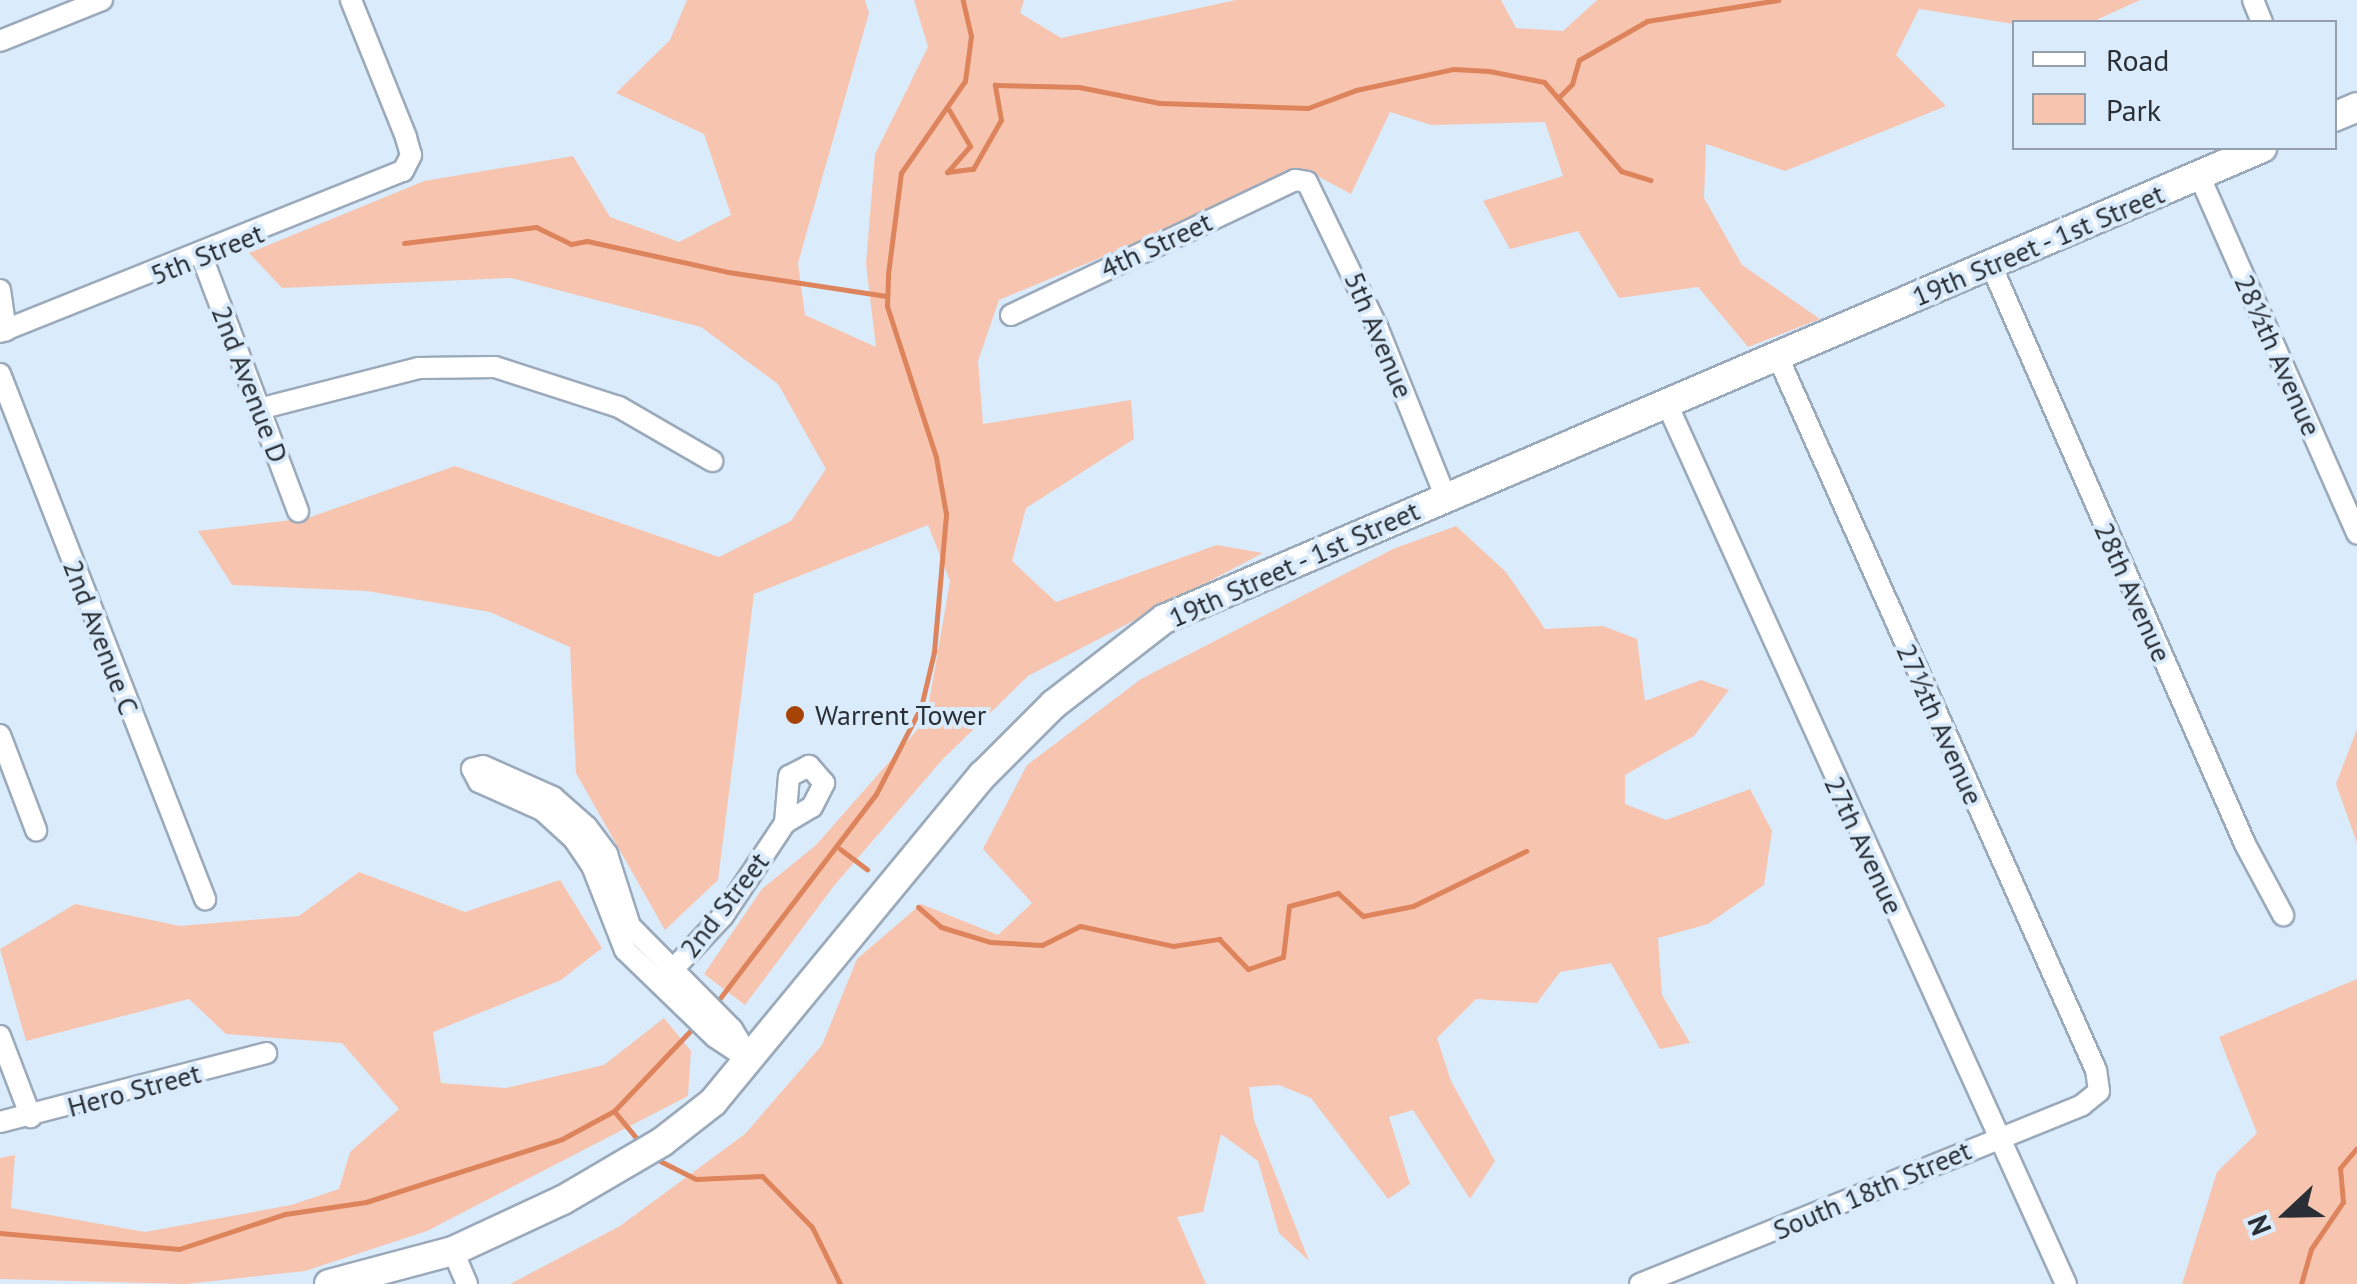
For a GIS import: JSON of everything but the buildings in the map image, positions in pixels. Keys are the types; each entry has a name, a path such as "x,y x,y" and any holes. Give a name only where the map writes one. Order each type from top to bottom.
{"main road":[{"name":"19th Street - 1st Street","path":"329,1284 453,1251 647,1152 714,1102 751,1061 927,836 1090,673 1164,619 2257,150"}],"street":[{"path":"0,41 102,0"},
{"name":"5th Street","path":"3,331 393,178 408,164 406,137 351,0"},
{"name":"28½th Avenue","path":"2200,175 2357,532"},
{"name":"4th Street","path":"1011,314 1302,180"},
{"name":"5th Avenue","path":"1302,180 1312,186 1333,231 1446,498"},
{"name":"2nd Avenue D","path":"202,256 298,511"},
{"name":"28th Avenue","path":"1991,265 2244,844 2283,916"},
{"path":"0,290 3,331"},
{"name":"27½th Avenue","path":"1778,357 2096,1070 2100,1091"},
{"path":"259,408 419,368 495,367 619,407 712,461"},
{"name":"2nd Avenue C","path":"0,374 205,898"},
{"name":"27th Avenue","path":"1667,404 1996,1137 2066,1284"},
{"path":"0,735 36,830"},
{"path":"666,977 625,950 592,866 574,839 542,810 479,782 472,769 483,766 553,797 588,827 606,854 630,926 666,977 751,1061"},
{"name":"2nd Street","path":"666,977 723,916 785,823"},
{"path":"0,1036 31,1117"},
{"name":"Hero Street","path":"0,1122 31,1117 266,1052"},
{"name":"South 18th Street","path":"1640,1284 2092,1101 2100,1091"},
{"path":"453,1251 467,1284"}],"green space":[{"path":"687,0 865,0 869,13 798,263 805,315 876,347 866,264 875,154 928,47 914,0 1024,0 1020,13 1061,38 1236,0 1501,0 1516,28 1563,31 1597,0 2140,0 2096,20 2012,20 2012,24 1919,9 1896,55 1946,106 1785,171 1706,144 1704,198 1742,265 1820,319 1748,347 1698,287 1619,298 1578,231 1510,249 1483,201 1563,176 1545,122 1431,125 1390,112 1351,194 1308,171 999,300 978,361 983,424 1131,400 1134,439 1026,508 1012,561 1056,602 1217,545 1263,553 1028,676 942,760 833,887 745,1005 704,974 762,889 816,845 926,720 950,581 928,525 754,594 718,880 665,930 576,773 570,647 490,612 367,591 232,585 198,531 308,518 455,466 719,557 791,521 826,469 778,384 701,327 511,278 282,288 249,253 424,181 573,156 610,217 679,242 731,215 704,134 616,93 670,40"},
{"path":"1456,526 1506,572 1545,629 1603,626 1637,639 1645,701 1701,680 1729,690 1694,736 1625,775 1625,804 1666,820 1750,789 1772,831 1764,885 1708,924 1658,938 1662,995 1690,1043 1660,1049 1611,963 1560,972 1537,1003 1476,999 1437,1038 1451,1081 1495,1161 1470,1199 1413,1110 1389,1117 1410,1184 1388,1199 1311,1098 1279,1085 1249,1087 1254,1120 1309,1261 1279,1233 1258,1161 1221,1134 1203,1212 1177,1217 1206,1284 510,1284 620,1226 745,1134 822,1045 857,959 921,904 998,935 1032,903 983,849 1027,765 1141,679 1393,549"},
{"path":"2357,729 2357,843 2336,784"},
{"path":"359,872 465,912 560,880 602,948 561,980 433,1032 441,1083 506,1088 604,1065 664,1018 691,1051 688,1096 427,1231 305,1271 186,1284 0,1279 0,1158 15,1155 11,1208 145,1232 291,1205 339,1189 350,1152 399,1109 342,1043 226,1034 189,999 26,1041 0,949 75,904 180,926 299,916"},
{"path":"2357,979 2357,1284 2182,1284 2217,1172 2257,1133 2219,1037"}],"waterway":[{"path":"717,1002 876,794 921,707 934,652 946,514 936,457 887,306 888,274 901,173 965,81 971,36 963,0"},
{"path":"1558,98 1572,84 1579,60 1647,21 1778,0"},
{"path":"949,110 970,146 947,172 973,169 1001,120 995,85 1079,87 1159,103 1308,108 1356,90 1453,69 1489,71 1544,82 1621,171 1651,180"},
{"path":"404,243 536,227 571,244 587,241 728,272 886,296"},
{"path":"840,849 867,869"},
{"path":"918,907 941,927 990,942 1042,945 1080,926 1173,946 1219,939 1248,969 1283,957 1289,906 1338,893 1363,916 1413,906 1526,851"},
{"path":"0,1233 179,1249 285,1214 366,1202 562,1139 614,1111 696,1025"},
{"path":"614,1111 642,1145"},
{"path":"2301,1284 2311,1249 2343,1202 2340,1168 2357,1148"},
{"path":"652,1157 696,1179 762,1176 812,1227 840,1284"}],"place":[{"name":"Warrent Tower","path":"795,715"}]}
